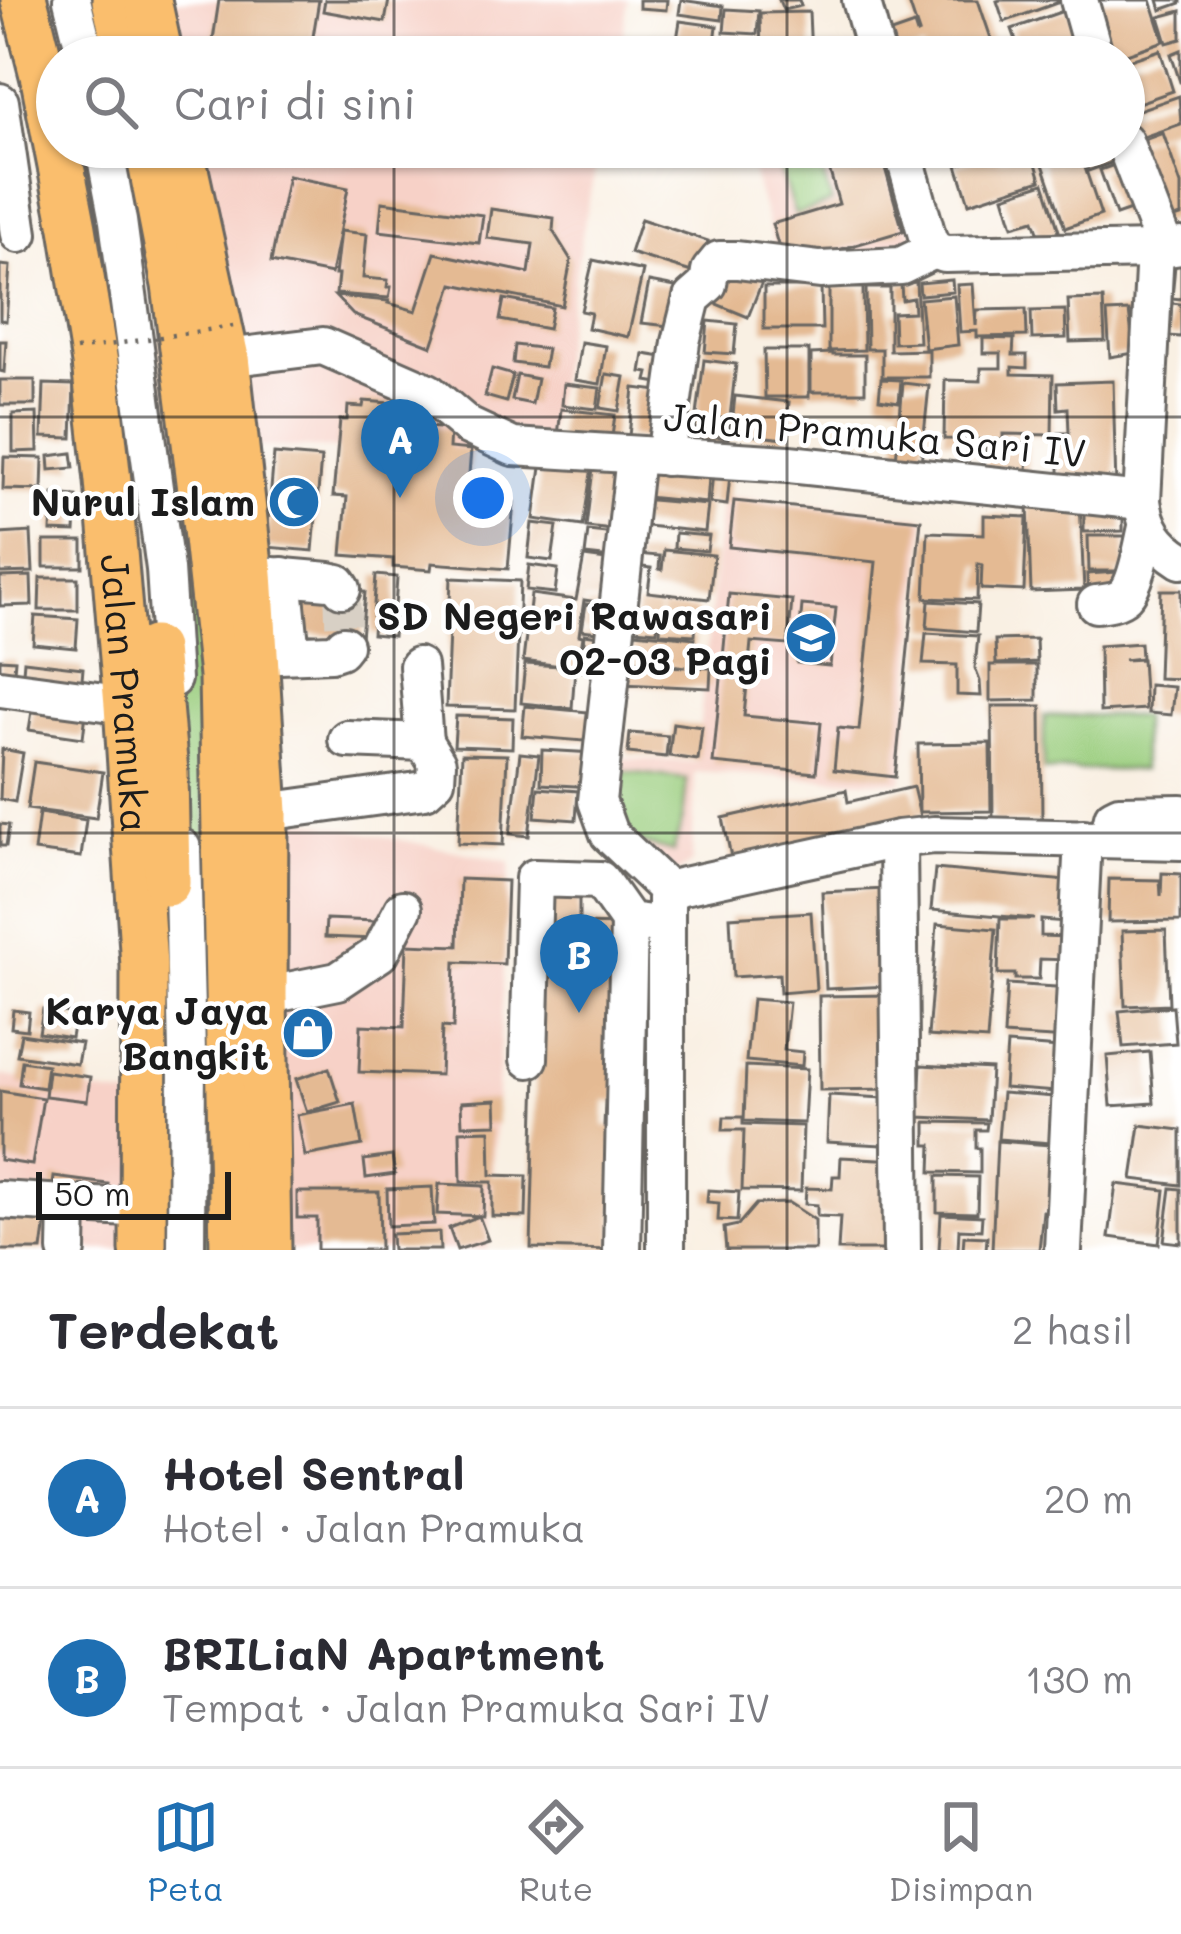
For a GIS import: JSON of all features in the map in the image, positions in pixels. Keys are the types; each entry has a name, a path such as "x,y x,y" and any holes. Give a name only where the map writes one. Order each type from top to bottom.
{"main road":[{"name":"Jalan Pramuka","path":"24,0 36,74"},
{"name":"Jalan Pramuka","path":"44,36 52,0"},
{"name":"Jalan Pramuka","path":"59,168 95,363 128,705 144,966 143,1229"},
{"name":"Jalan Pramuka","path":"90,168 120,338 144,538 209,805 264,996 268,1250"},
{"name":"Jalan Pramuka","path":"153,168 175,285 221,676 168,1250"},
{"path":"159,194 169,168"},
{"name":"Jalan Pramuka","path":"183,168 233,342 267,575 273,655 209,805 233,1250"},
{"path":"108,481 144,538"}],"street":[{"path":"72,0 81,36"},
{"path":"861,0 871,36"},
{"path":"1079,0 1089,36"},
{"path":"0,102 9,230 73,228"},
{"path":"108,168 165,569 209,805 187,1053 187,1250"},
{"path":"136,168 175,392 202,655 217,1250"},
{"path":"908,168 928,239 934,250 945,254 1167,248"},
{"path":"1096,604 1125,595 1145,514 1167,248 1135,168"},
{"path":"233,342 323,346 428,392 468,426 513,447 650,456 692,298 708,284 718,260 820,270 901,266 934,250"},
{"name":"Jalan Pramuka Sari IV","path":"668,909 609,834 597,801 650,456 788,464 1145,514"},
{"path":"1145,514 1164,549 1181,560"},
{"path":"267,575 329,580 343,589"},
{"path":"273,655 332,653 344,645"},
{"path":"209,805 424,790 436,780 436,764 424,742 418,666"},
{"path":"0,688 128,705"},
{"path":"347,739 424,742"},
{"path":"1063,1250 1095,838 1119,814 1181,813"},
{"path":"898,838 902,1250"},
{"path":"666,1250 668,909 679,886 898,838 1181,842"},
{"path":"529,1059 534,878 600,880 629,921 622,1250"},
{"path":"629,921 668,909"},
{"path":"264,996 338,982 380,953 403,910"},
{"path":"0,1200 68,1204 143,1229"},
{"path":"67,1250 68,1204"}],"path":[{"path":"76,350 233,342"}],"shaded area":[{"path":"148,0 628,0 623,36 156,36"},
{"path":"184,168 596,168 544,454 236,446"},
{"path":"751,168 892,168 913,238 784,277"},
{"name":"SD Negeri Rawasari 02-03 Pagi","path":"722,496 925,518 902,782 695,772 692,863 668,879 614,832 618,758 696,762"},
{"path":"263,812 510,862 488,1250 266,1250"},
{"path":"0,1075 144,1100 142,1250 0,1250"}],"green space":[{"path":"779,168 821,168 832,202 795,215"},
{"path":"180,456 202,655 217,1250 186,1250 152,460"},
{"path":"1044,716 1142,716 1142,770 1044,770"},
{"path":"620,771 687,779 673,852 619,837"}],"building":[{"path":"219,0 319,0 313,36 214,36"},
{"path":"325,0 389,0 385,22 323,11"},
{"path":"639,0 667,0 666,10 639,8"},
{"path":"681,0 723,6 722,20 679,14"},
{"path":"779,0 799,0 801,6 783,10"},
{"path":"908,0 978,0 990,36 891,33 914,25 919,33"},
{"path":"1000,0 1065,0 1004,22 997,1"},
{"path":"1080,0 1151,0 1164,41 1145,48 1145,36 1093,36"},
{"path":"1158,0 1181,0 1181,3 1161,10"},
{"path":"726,9 759,11 757,34 724,32"},
{"path":"1069,9 1079,36 1014,36 1012,29"},
{"path":"1181,11 1181,39 1167,43 1159,17"},
{"path":"809,12 810,36 761,36 760,13"},
{"path":"680,21 717,26 716,36 678,36"},
{"path":"1160,50 1173,91 1145,101 1145,55"},
{"path":"1181,50 1181,82 1180,82 1171,54"},
{"path":"1179,96 1181,124 1145,136 1145,108"},
{"path":"1163,133 1181,185 1181,216 1157,224 1138,168 1145,168 1145,140"},
{"path":"829,168 885,168 903,231 784,266 772,224 839,204"},
{"path":"958,168 1037,168 1041,180 969,203"},
{"path":"1044,168 1085,168 1101,215 1065,228"},
{"path":"1128,168 1142,206 1116,215 1100,170"},
{"path":"288,176 348,188 331,274 271,262"},
{"path":"1044,183 1059,231 1040,237 1034,220 1013,226 1004,196"},
{"path":"382,202 483,215 479,243 379,231"},
{"path":"491,209 554,218 553,231 571,260 562,306 453,284 432,346 353,315 335,296 389,301 416,311 435,253 529,273 533,244 487,238"},
{"path":"641,219 708,241 698,274 630,253"},
{"path":"340,231 367,234 363,278 388,280 389,298 336,294"},
{"path":"593,260 643,271 628,337 588,328 591,313 581,311"},
{"path":"730,263 764,277 748,317 714,303"},
{"path":"0,265 10,266 6,321 0,320"},
{"path":"1175,265 1181,265 1181,299 1172,298"},
{"path":"952,280 953,292 920,295 919,283"},
{"path":"649,282 686,289 679,327 641,323"},
{"path":"916,282 919,342 894,343 893,313 914,312 913,298 902,300 901,284"},
{"path":"973,284 976,326 977,310 1026,309 1027,336 977,337 977,331 960,332 957,285"},
{"path":"764,287 821,287 822,329 764,329"},
{"path":"829,287 863,288 864,350 829,351"},
{"path":"866,288 890,288 890,351 929,350 929,377 882,377 882,349 867,349"},
{"path":"954,296 958,345 925,349 920,299"},
{"path":"504,299 552,308 548,329 500,320"},
{"path":"1103,299 1105,341 1070,342 1068,300"},
{"path":"1172,303 1181,304 1181,337 1169,336"},
{"path":"1065,310 1066,338 1032,339 1031,311"},
{"path":"1129,311 1134,353 1110,357 1107,312"},
{"path":"708,321 737,324 734,354 705,352"},
{"path":"168,336 179,454 153,457 135,342"},
{"path":"983,338 1014,339 1013,355 1027,355 1027,368 1012,367 1012,374 1053,375 1052,435 944,439 945,380 981,381 981,368 1001,368 1001,353 983,353"},
{"path":"0,341 6,341 4,372 0,371"},
{"path":"581,342 606,346 600,384 575,380"},
{"path":"515,345 547,349 544,367 513,363"},
{"path":"764,350 809,350 809,397 765,397"},
{"path":"644,354 675,359 670,385 647,381 649,373 641,372"},
{"path":"811,354 865,355 865,392 811,392"},
{"path":"704,360 736,364 728,435 695,431"},
{"path":"492,369 513,375 506,402 485,396"},
{"path":"606,374 625,377 619,411 600,408"},
{"path":"517,375 537,379 532,404 512,400"},
{"path":"881,379 901,380 899,402 879,399"},
{"path":"0,380 35,380 35,405 0,405"},
{"path":"1113,381 1116,489 1059,489 1059,433 1069,433 1068,408 1058,409 1057,383"},
{"path":"903,383 929,386 921,463 896,460"},
{"path":"44,384 74,385 72,438 42,437"},
{"path":"564,384 600,388 597,409 562,405"},
{"path":"634,388 668,392 663,440 629,436"},
{"path":"735,396 789,402 785,439 731,433"},
{"path":"364,401 415,405 415,411 428,413 427,427 450,429 449,448 471,450 467,498 514,502 508,569 432,563 431,570 393,567 393,559 342,555 347,497 333,496 340,420 347,420 348,406 363,407"},
{"path":"561,409 615,415 610,451 557,445"},
{"path":"37,413 38,451 13,452 13,414"},
{"path":"693,434 728,438 727,446 692,443"},
{"path":"985,442 1028,444 1027,473 984,471"},
{"path":"72,453 74,468 50,470 49,456"},
{"name":"Nurul Islam","path":"274,454 321,458 313,551 266,547"},
{"path":"4,457 43,458 42,490 3,489"},
{"path":"640,458 710,465 707,503 636,496"},
{"path":"542,460 592,467 583,526 534,519"},
{"path":"714,462 731,464 727,505 710,503"},
{"path":"593,469 629,473 622,531 586,527"},
{"path":"53,494 77,496 75,532 51,531"},
{"path":"640,499 708,505 705,532 637,525"},
{"path":"734,501 921,520 895,777 834,770 838,728 859,730 876,562 729,547"},
{"path":"1084,501 1123,501 1123,531 1084,532"},
{"path":"1080,502 1084,590 1031,592 1028,505"},
{"path":"984,515 1027,517 1024,591 981,589 982,565 978,564 977,600 925,598 928,532 984,534"},
{"path":"532,523 557,526 552,561 528,558"},
{"path":"588,531 624,535 621,559 585,555"},
{"path":"31,532 33,572 0,573 0,534"},
{"path":"675,533 709,536 707,551 674,548"},
{"path":"1088,536 1125,536 1125,571 1089,571"},
{"path":"44,541 83,541 83,567 44,567"},
{"path":"664,550 714,555 709,599 648,592 651,568 635,566 636,554 660,556 662,570"},
{"path":"584,557 621,562 618,605 584,600 572,708 521,703 525,664 561,666 523,661 531,594 576,600"},
{"path":"529,565 558,569 555,593 526,590"},
{"path":"1118,572 1119,595 1088,596 1087,574"},
{"path":"376,575 397,577 393,636 372,634"},
{"path":"31,576 32,605 0,606 0,577"},
{"path":"40,578 78,578 78,610 39,610"},
{"path":"451,578 520,581 515,709 446,707"},
{"path":"303,587 365,592 361,638 299,633"},
{"path":"1161,590 1181,590 1181,679 1158,678"},
{"path":"729,594 792,600 788,645 751,642 744,716 821,723 816,773 713,763"},
{"path":"929,601 978,604 976,632 927,628"},
{"path":"586,604 617,608 614,634 582,630"},
{"path":"802,605 836,608 830,666 797,663"},
{"path":"637,606 659,608 657,631 635,629"},
{"path":"661,608 697,610 695,635 660,633"},
{"path":"35,616 78,619 76,648 33,644"},
{"path":"635,632 695,638 692,667 711,668 710,688 622,684 623,664 686,667 632,660"},
{"path":"926,633 978,636 975,668 981,696 957,695 957,665 923,664"},
{"path":"585,634 612,638 607,675 580,671"},
{"path":"1036,639 1037,662 996,664 995,640"},
{"path":"1140,643 1141,658 1124,660 1142,659 1145,709 1100,712 1099,646"},
{"path":"0,659 15,660 13,683 0,681"},
{"path":"24,661 83,668 81,691 22,684"},
{"path":"990,665 1037,665 1037,700 990,701"},
{"path":"1149,685 1174,687 1171,715 1148,713"},
{"path":"33,705 86,713 83,738 29,730"},
{"path":"525,706 599,713 596,742 522,736"},
{"path":"992,706 1041,706 1042,822 993,822"},
{"path":"456,716 513,718 512,748 454,746"},
{"path":"673,723 702,727 698,760 669,756"},
{"path":"630,733 668,736 666,757 628,753"},
{"path":"990,743 991,811 919,812 918,744"},
{"path":"2,749 23,753 15,802 0,799"},
{"path":"542,750 594,753 592,787 541,784"},
{"path":"520,753 539,755 529,836 510,834"},
{"path":"462,754 507,755 503,845 458,843"},
{"path":"34,762 103,772 96,818 27,809"},
{"path":"913,787 922,825 733,867 723,818 846,790 848,802"},
{"path":"538,788 578,791 576,820 535,817"},
{"path":"39,813 86,820 81,857 34,851"},
{"path":"0,824 9,825 6,846 0,846"},
{"path":"935,869 1068,881 1065,922 1041,920 1041,936 1068,937 1068,960 1040,959 1039,979 998,974 1000,919 1034,919 931,910"},
{"path":"1162,873 1181,874 1181,921 1108,922 1109,879 1160,880 1161,896"},
{"path":"460,879 507,881 504,964 455,962 453,1028 442,1027 440,1075 359,1072 361,1025 404,1027 407,944 458,946"},
{"path":"886,889 890,986 826,989 822,892"},
{"path":"541,895 579,896 579,924 622,925 617,1102 605,1101 604,1126 617,1126 613,1250 531,1248"},
{"path":"811,912 816,990 780,993 779,974 733,977 730,917"},
{"path":"326,919 375,921 374,939 325,937"},
{"path":"937,924 996,929 987,1040 928,1036"},
{"path":"1166,930 1169,1004 1125,1006 1122,931"},
{"path":"1007,984 1071,988 1068,1039 1004,1035"},
{"path":"892,995 893,1089 820,1090 819,996"},
{"path":"752,999 789,1002 784,1050 803,1052 802,1066 746,1061"},
{"path":"1173,1006 1176,1043 1123,1047 1119,1011"},
{"path":"43,1009 75,1014 71,1038 39,1033"},
{"path":"13,1010 29,1012 27,1030 11,1028"},
{"name":"Karya Jaya Bangkit","path":"299,1027 318,1027 317,1038 299,1040"},
{"path":"21,1034 81,1043 77,1064 17,1055"},
{"path":"1007,1044 1072,1049 1069,1093 1004,1088"},
{"path":"1150,1052 1154,1103 1111,1106 1107,1056"},
{"path":"22,1061 47,1065 44,1088 19,1084"},
{"path":"921,1065 991,1069 988,1120 918,1117"},
{"path":"746,1066 807,1069 804,1123 744,1121"},
{"path":"329,1068 340,1102 307,1112 296,1079"},
{"path":"48,1071 90,1077 87,1101 45,1096"},
{"path":"0,1091 43,1098 32,1165 0,1160"},
{"path":"1002,1093 1067,1098 1064,1144 998,1139"},
{"path":"829,1095 884,1098 882,1145 827,1142"},
{"path":"496,1100 497,1124 462,1125 461,1102"},
{"path":"355,1104 362,1145 305,1156 297,1115"},
{"path":"724,1117 743,1117 743,1124 803,1126 801,1191 742,1190 744,1130 723,1130"},
{"path":"926,1122 987,1123 986,1130 976,1130 980,1173 931,1172 932,1145 926,1145"},
{"path":"1140,1125 1181,1130 1181,1185 1132,1179"},
{"path":"490,1130 491,1175 527,1176 526,1217 492,1216 492,1182 461,1182 460,1131"},
{"path":"997,1141 1064,1146 1059,1212 1043,1211 1039,1250 992,1250"},
{"path":"392,1156 395,1174 366,1178 364,1160"},
{"path":"841,1157 897,1160 898,1250 838,1250 840,1217 817,1216 817,1205 805,1204 806,1188 832,1189 833,1176 840,1176"},
{"path":"937,1176 978,1177 977,1213 937,1212"},
{"path":"54,1177 108,1184 105,1207 51,1200"},
{"path":"439,1184 484,1186 483,1216 437,1214"},
{"path":"1116,1184 1165,1190 1159,1244 1109,1237"},
{"path":"432,1187 434,1224 388,1226 387,1189"},
{"path":"1171,1188 1181,1189 1181,1243 1164,1241"},
{"path":"708,1190 739,1192 737,1221 718,1220 719,1203 707,1202"},
{"path":"297,1192 379,1192 380,1250 317,1250 317,1218 297,1218"},
{"path":"789,1203 815,1220 815,1250 726,1250 724,1228 738,1225 756,1204"},
{"path":"0,1209 47,1214 42,1250 0,1250"},
{"path":"941,1214 982,1216 981,1230 959,1229 958,1250 939,1250"},
{"path":"479,1216 488,1240 457,1250 449,1228"},
{"path":"439,1232 440,1250 392,1250 391,1234"},
{"path":"964,1236 987,1237 986,1250 963,1250"}],"tunnel":[{"path":"342,589 344,645"}],"place":[{"name":"Hotel Sentral","path":"400,498"},
{"name":"Nurul Islam","path":"294,502"},
{"name":"SD Negeri Rawasari 02-03 Pagi","path":"811,638"},
{"name":"BRILiaN Apartment","path":"579,1013"},
{"name":"Karya Jaya Bangkit","path":"308,1033"}]}
